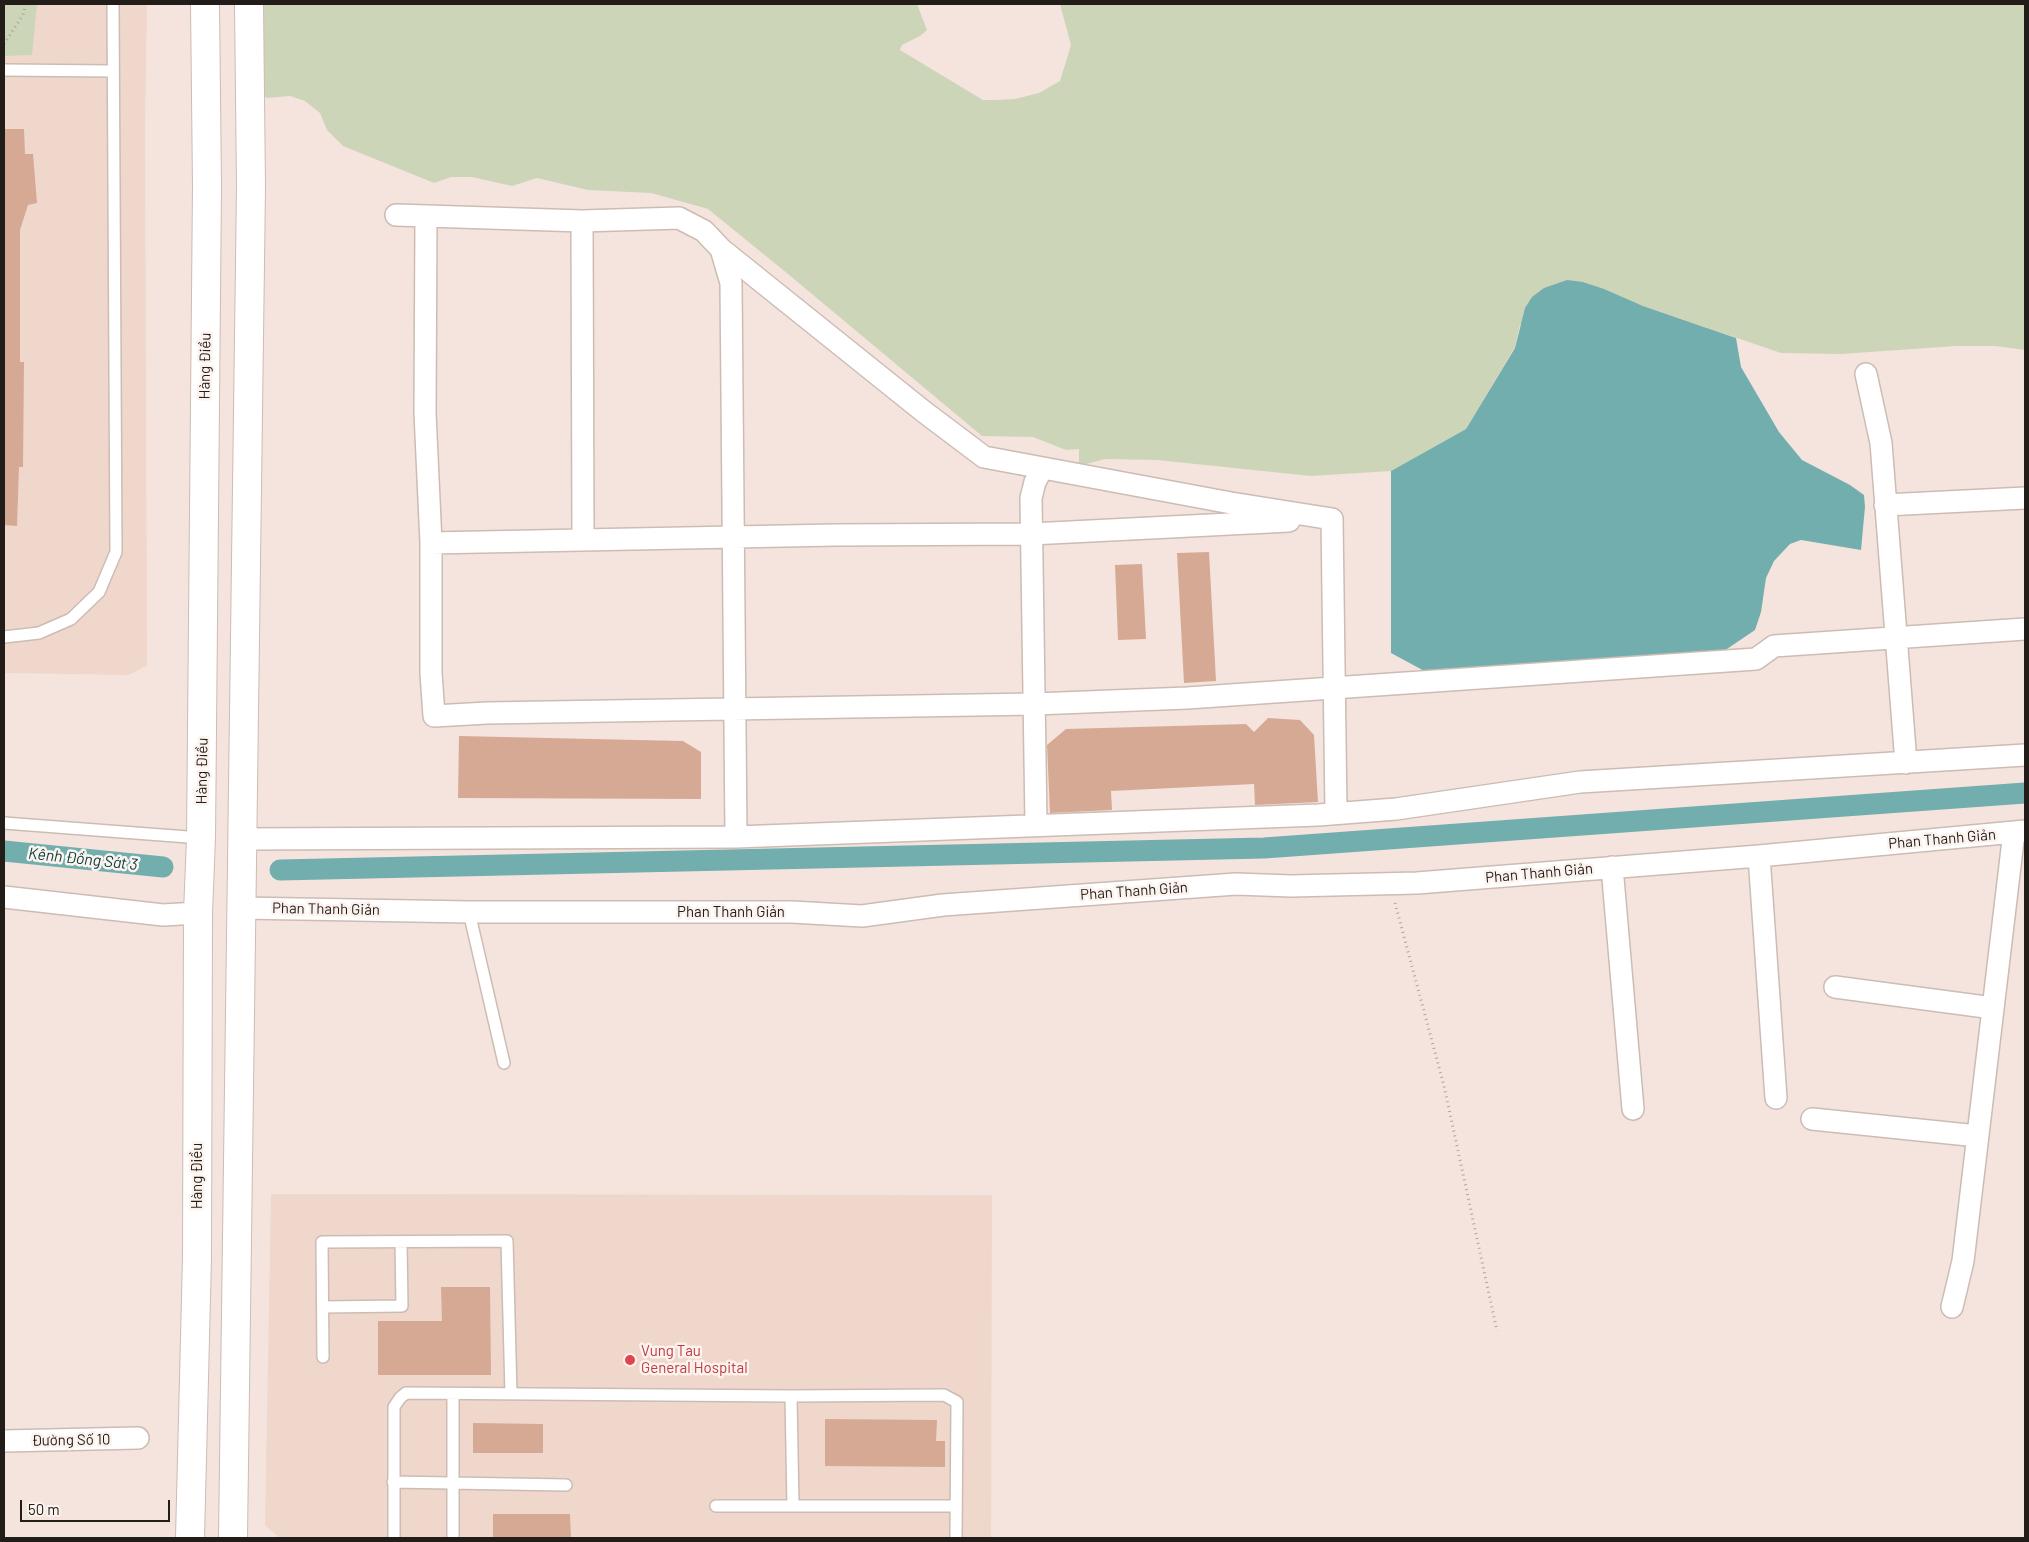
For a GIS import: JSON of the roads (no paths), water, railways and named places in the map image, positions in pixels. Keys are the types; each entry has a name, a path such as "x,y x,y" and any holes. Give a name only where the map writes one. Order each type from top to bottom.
{"main road":[{"name":"Hàng Điều","path":"190,1538 197,1258 198,913 201,838 207,188 206,4"},
{"path":"233,1538 244,839 251,187 248,4"},
{"path":"207,188 251,187"},
{"path":"197,1258 238,1258"}],"street":[{"path":"396,215 582,221 679,218 704,232 721,249 923,412 984,457 1231,503 1332,519"},
{"path":"426,216 425,413 432,543 431,673 434,716 486,713 1035,704 1187,698 1756,659 1774,646 2025,629"},
{"path":"582,221 583,539"},
{"path":"721,249 731,284 736,837"},
{"path":"1866,374 1881,443 1906,763"},
{"path":"1036,824 1031,498 1034,482 1042,469"},
{"path":"1886,505 2025,498"},
{"path":"432,543 835,535 1031,534 1332,519"},
{"path":"1332,519 1336,812"},
{"path":"244,839 736,837 1318,814 1396,810 1580,782 2025,755"},
{"path":"1952,1307 1963,1261 1993,1008 2020,832"},
{"name":"Phan Thanh Giản","path":"242,908 469,912 792,912 862,916 943,905 1197,886 1236,884 1291,886 1390,884 1758,856 2020,832"},
{"path":"1758,856 1776,1098"},
{"path":"1612,867 1633,1109"},
{"path":"4,897 163,915 198,913"},
{"path":"1835,987 1993,1008"},
{"path":"1812,1119 1978,1136"},
{"name":"Đường Số 10","path":"4,1441 138,1438"}],"lane":[{"path":"4,637 39,633 71,620 99,592 116,552 113,4"},
{"path":"4,70 113,71"},
{"path":"4,823 201,838"},
{"path":"469,912 504,1063"},
{"path":"324,1357 322,1242 506,1241 511,1394"},
{"path":"323,1307 402,1306 401,1242"},
{"path":"394,1538 394,1407 400,1398 406,1394 944,1395 956,1402 956,1538"},
{"path":"452,1538 454,1483 453,1394"},
{"path":"791,1396 793,1506"},
{"path":"393,1482 566,1485"},
{"path":"716,1506 956,1506"}],"water":[{"path":"1567,280 1583,282 1604,289 1643,306 1736,338 1741,367 1779,432 1802,460 1850,485 1864,495 1865,507 1861,550 1801,540 1790,544 1774,561 1766,578 1761,612 1755,630 1721,653 1428,673 1391,653 1391,471 1466,429 1515,348 1525,308 1532,297 1544,288"}],"waterway":[{"path":"280,870 1264,848 2025,793"},
{"name":"Kênh Đồng Sát 3","path":"4,851 163,867"}],"place":[{"name":"Vung Tau General Hospital","path":"630,1360"}]}
